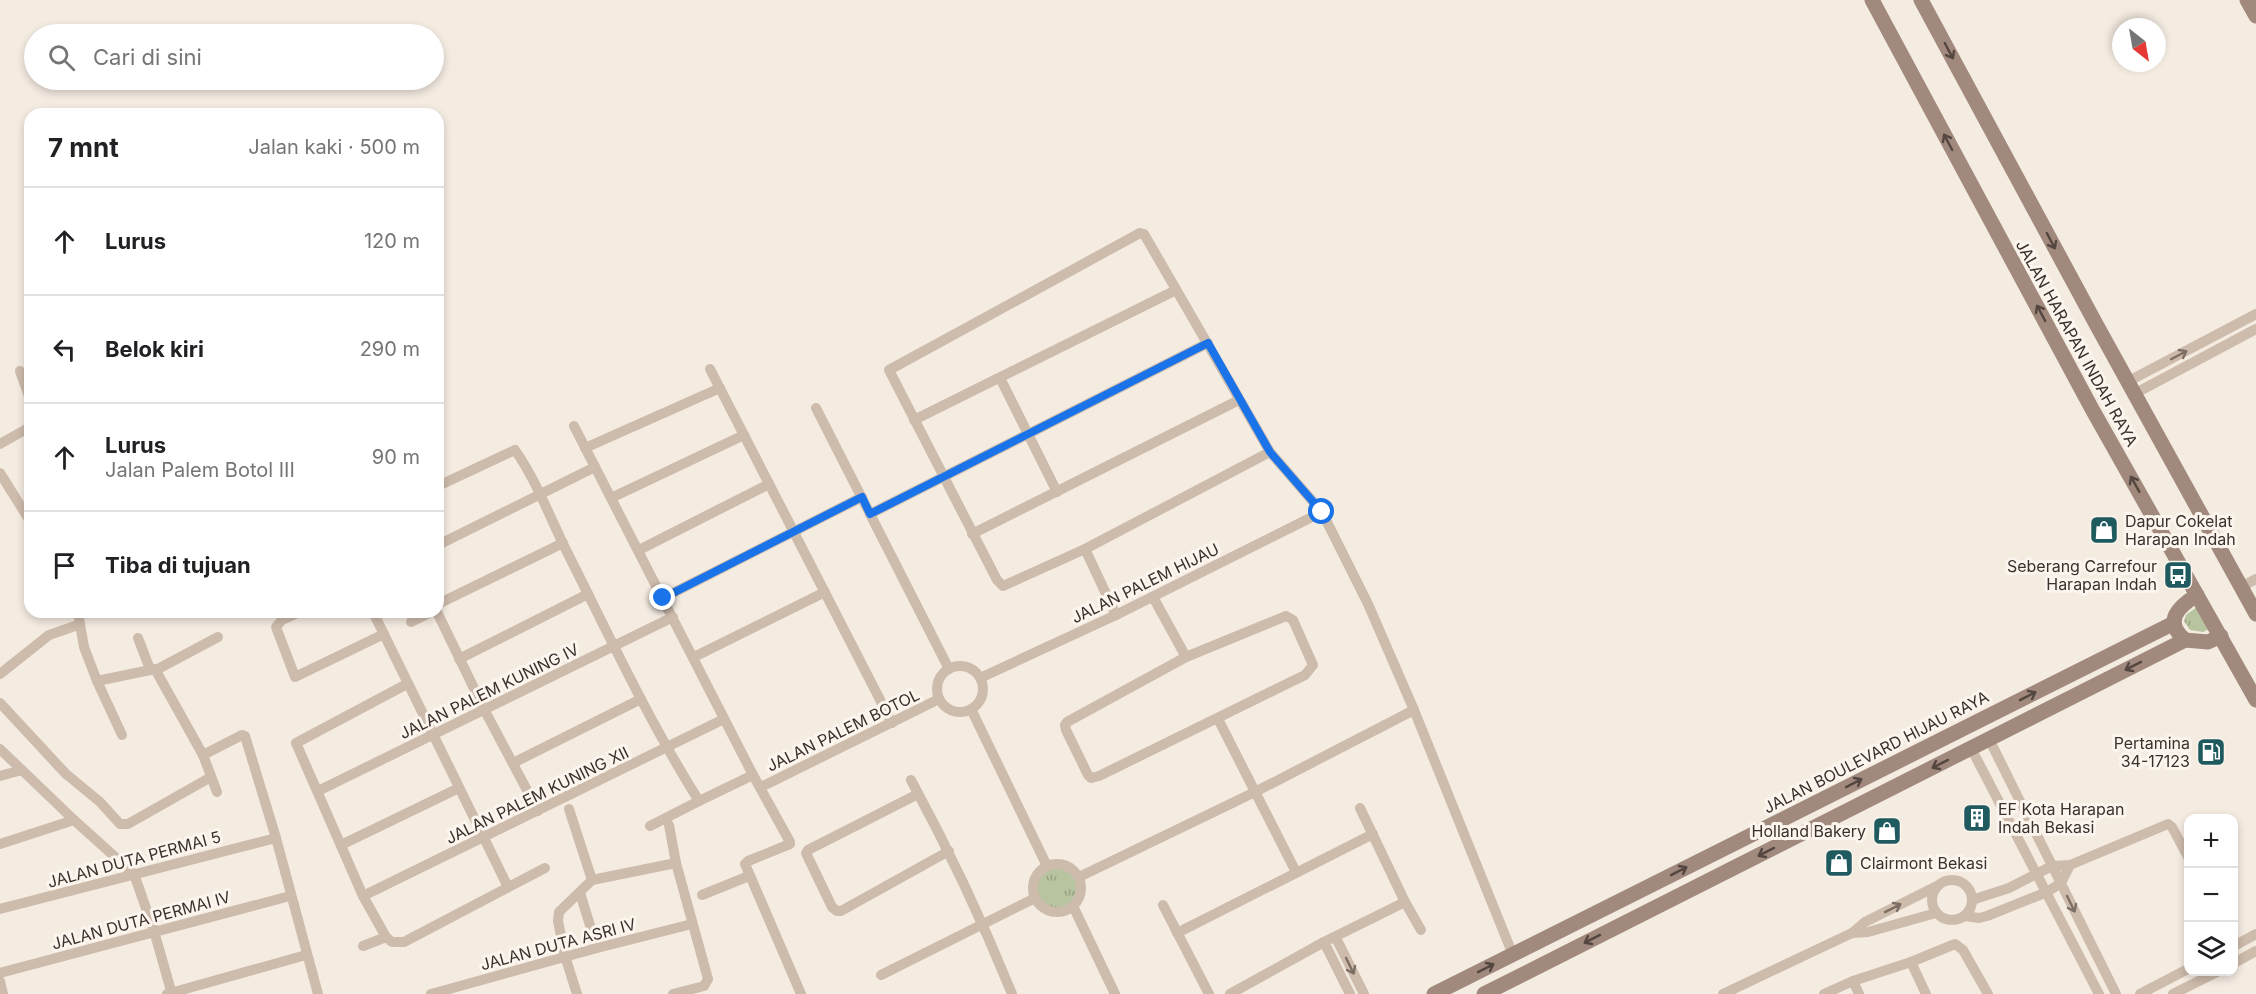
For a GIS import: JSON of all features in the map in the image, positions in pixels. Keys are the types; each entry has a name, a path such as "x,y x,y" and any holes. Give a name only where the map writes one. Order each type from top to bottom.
{"street":[{"name":"JALAN HARAPAN INDAH RAYA","path":"1872,0 2092,409 2256,700"},
{"name":"JALAN HARAPAN INDAH RAYA","path":"1921,0 2131,388 2255,610"},
{"path":"2247,0 2256,16"},
{"path":"1270,452 1085,549 1003,586 997,580 972,534 889,370 1140,233 1147,237 1270,452 1322,512 1368,604 1414,710 1513,954"},
{"path":"915,420 1176,290"},
{"path":"2131,388 2256,314"},
{"path":"2131,388 2256,329"},
{"path":"870,514 1208,343"},
{"path":"710,369 892,723"},
{"path":"20,370 24,382"},
{"path":"1000,378 1057,492"},
{"path":"585,448 720,388"},
{"path":"972,534 1239,400"},
{"path":"816,408 949,669"},
{"path":"574,426 790,843 747,861 749,876 801,994"},
{"path":"0,444 24,431"},
{"path":"611,498 744,435"},
{"path":"444,483 514,449 539,494 666,748 699,801"},
{"path":"444,542 595,467"},
{"path":"2,480 24,512"},
{"path":"639,550 769,484"},
{"path":"663,598 862,497"},
{"name":"JALAN PALEM HIJAU","path":"980,678 1116,615 1322,512"},
{"path":"444,601 563,543"},
{"path":"1085,549 1116,615"},
{"path":"2241,587 2256,579"},
{"path":"694,657 825,592"},
{"path":"459,659 588,594"},
{"path":"2185,640 2180,636 2174,622 2176,611 2197,595"},
{"path":"1153,597 1186,657"},
{"path":"1286,616 1293,620 1312,665 1305,675 1100,776 1091,778 1066,730 1067,722 1186,657 1286,616"},
{"name":"JALAN PALEM KUNING IV","path":"318,791 673,617"},
{"path":"78,618 84,647 122,735"},
{"path":"286,618 276,627 295,677 384,634"},
{"path":"376,618 508,887"},
{"path":"411,622 419,618"},
{"path":"440,618 485,711 538,811"},
{"name":"JALAN BOULEVARD HIJAU RAYA","path":"1434,994 2174,622"},
{"path":"0,674 49,635 78,625"},
{"path":"1484,994 2185,640 2208,642 2221,636"},
{"path":"138,638 153,669 203,755 217,792"},
{"path":"97,681 153,669 218,638"},
{"path":"957,666 966,667 980,678 983,686 982,695 971,709 949,710 939,699 937,692 939,679 949,669 957,666"},
{"path":"407,684 296,743 363,896 386,937 392,942 404,942 545,868"},
{"path":"513,763 641,699"},
{"name":"JALAN PALEM BOTOL","path":"761,787 939,699"},
{"path":"0,703 66,774 100,802 120,824 128,824 211,777"},
{"path":"971,709 1047,866"},
{"path":"1079,877 1255,792 1414,710"},
{"path":"1988,716 1993,737 2052,866 2116,994"},
{"name":"JALAN PALEM KUNING XII","path":"363,896 724,719"},
{"path":"1218,719 1296,872"},
{"path":"203,755 242,735 245,736 276,838 318,994"},
{"path":"1971,748 2099,994"},
{"path":"0,749 134,874 154,931 170,994 306,955"},
{"path":"0,776 22,770"},
{"path":"650,826 753,775"},
{"path":"911,780 950,851 1012,994"},
{"path":"341,845 459,788"},
{"path":"918,794 808,850 806,853 832,907 841,911 950,851"},
{"path":"1360,808 1405,903 1421,930"},
{"path":"568,809 592,880"},
{"path":"0,844 74,820"},
{"path":"1972,900 2004,891 2052,866 2070,865 2168,824 2184,850"},
{"path":"669,825 676,863 707,981 704,986 673,994"},
{"path":"1178,933 1373,834"},
{"name":"JALAN DUTA PERMAI 5","path":"0,909 276,838"},
{"path":"577,994 565,956 558,916 562,908 592,880 676,863"},
{"path":"1066,865 1079,877 1081,893 1068,910 1056,912 1044,908 1035,898 1034,880 1047,866 1066,865"},
{"path":"1965,915 1979,918 1987,916 2047,892 2061,884 2070,865"},
{"path":"702,895 749,876"},
{"path":"1723,994 1852,933 1865,922 1937,886 1951,879 1966,885 1971,892 1971,909 1965,915 1951,921 1943,919 1936,913 1931,900 1937,886"},
{"path":"580,893 597,948"},
{"path":"1635,893 1646,912"},
{"name":"JALAN DUTA PERMAI IV","path":"0,973 290,896"},
{"path":"881,975 1035,898"},
{"path":"1230,994 1324,942 1405,903"},
{"path":"1163,905 1209,994"},
{"path":"1073,906 1115,994"},
{"path":"1852,933 1868,932 1936,913"},
{"name":"JALAN DUTA ASRI IV","path":"431,994 565,956 692,924"},
{"path":"2238,943 2256,934"},
{"path":"363,946 386,937"},
{"path":"1336,938 1364,994"},
{"path":"1324,942 1350,994"},
{"path":"1824,994 1853,981 1911,962 1955,944 1963,950 1988,994"},
{"path":"2238,961 2256,951"},
{"path":"1911,962 1926,994"},
{"path":"2140,994 2184,971"},
{"path":"2173,994 2209,976"},
{"path":"0,981 3,994"},
{"path":"1853,981 1858,994"}],"green space":[{"path":"2197,607 2209,629 2203,632 2190,630 2184,621 2186,615"},
{"path":"1052,864 1062,864 1074,871 1081,883 1081,893 1074,905 1062,912 1052,912 1037,901 1033,893 1033,883 1044,868"}],"place":[{"name":"Dapur Cokelat Harapan Indah","path":"2104,530"},
{"name":"Seberang Carrefour Harapan Indah","path":"2178,575"},
{"name":"Pertamina 34-17123","path":"2211,752"},
{"name":"EF Kota Harapan Indah Bekasi","path":"1977,818"},
{"name":"Holland Bakery","path":"1887,831"},
{"name":"Clairmont Bekasi","path":"1839,863"}],"route":[{"path":"663,598 862,497 870,514 1208,343 1270,452 1322,512"}]}
